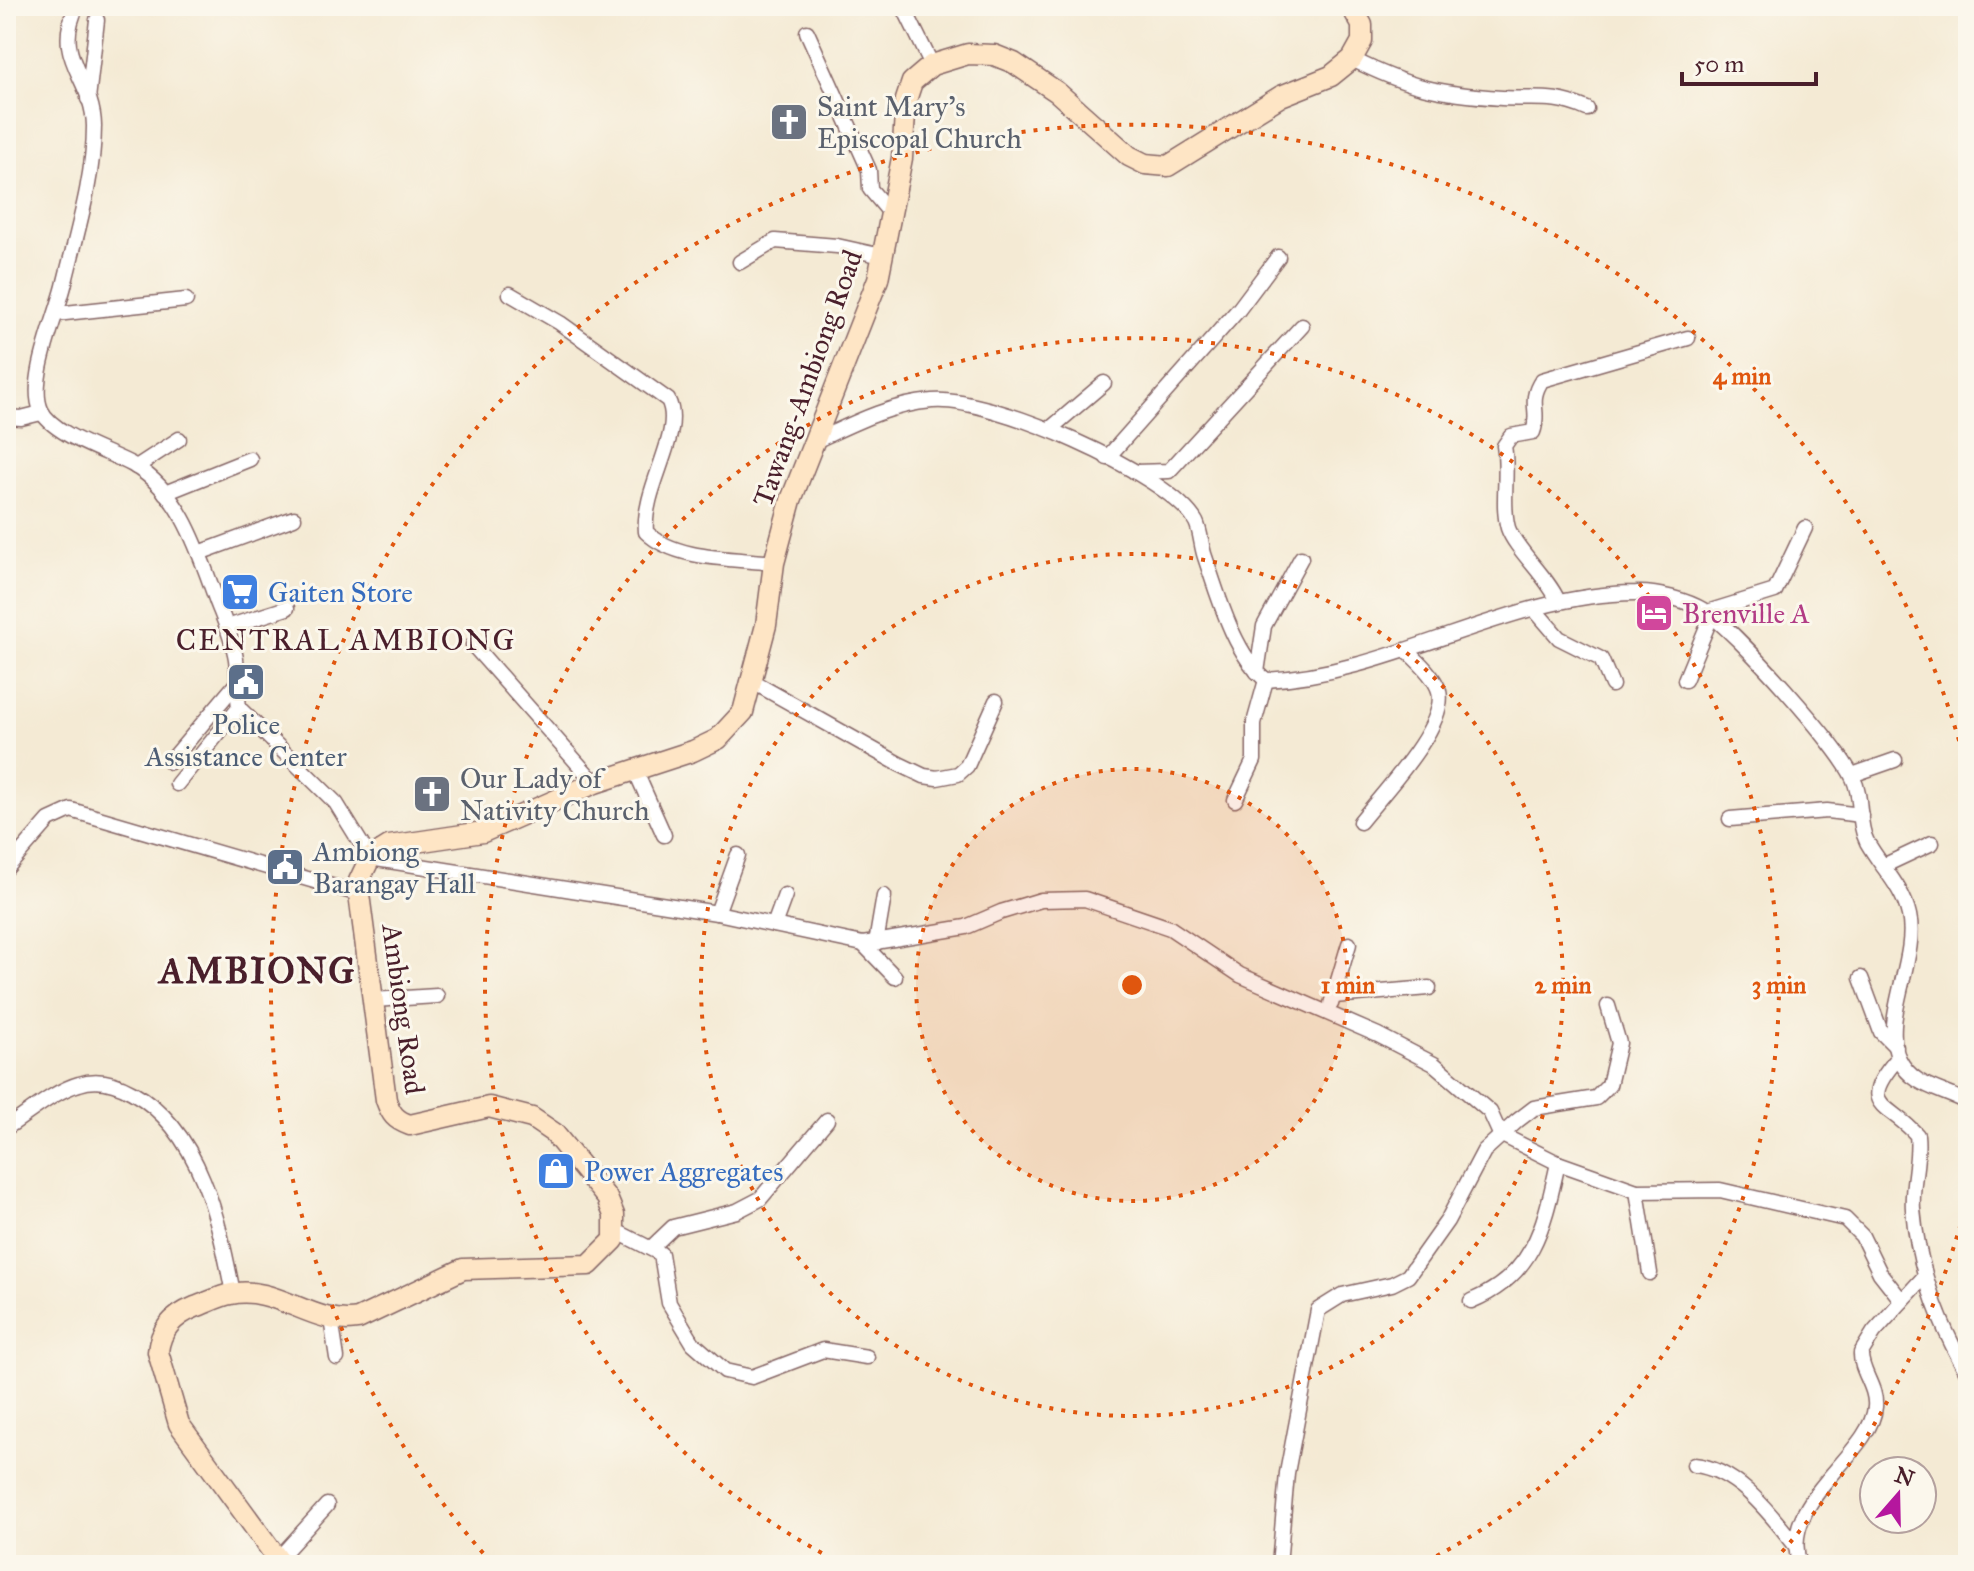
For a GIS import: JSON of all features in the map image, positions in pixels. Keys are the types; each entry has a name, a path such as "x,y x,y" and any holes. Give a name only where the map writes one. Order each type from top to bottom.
{"main road":[{"path":"932,65 968,54 994,55 1014,63 1057,92 1129,156 1145,164 1168,166 1281,96 1331,76 1352,59 1362,41 1362,25 1351,6"},
{"name":"Tawang-Ambiong Road","path":"370,858 389,846 483,832 595,783 718,739 743,712 766,625 774,563 812,442 878,279 902,158 906,100 912,82 932,65"},
{"name":"Ambiong Road","path":"370,858 359,881 359,894 386,1100 398,1121 421,1125 489,1107 532,1118 554,1133 583,1165 607,1198 616,1231"},
{"path":"280,1562 179,1424 158,1352 161,1334 181,1313 233,1293 284,1301 331,1319 358,1319 463,1269 589,1265 610,1248 616,1231"}],"street":[{"path":"77,6 68,24 67,49 94,122 93,154 36,393 41,413 65,432 136,467 165,493 193,534 227,627 236,657 239,708 336,803 370,858 717,913 870,943 966,927 1041,900 1085,899 1170,928 1240,975 1328,1016 1378,1035 1434,1064 1490,1112 1500,1134 1558,1163 1637,1191 1720,1190 1845,1219 1862,1236 1880,1273 1902,1301"},
{"path":"903,6 932,65"},
{"path":"88,99 97,20"},
{"path":"807,32 869,170 870,189 891,214"},
{"path":"1352,59 1408,86 1426,90 1503,98 1553,97 1587,109"},
{"path":"740,262 775,241 837,246 882,256"},
{"path":"1107,458 1239,309 1278,257"},
{"path":"510,294 560,323 668,400 674,411 673,425 648,496 646,532 656,542 688,553 774,563"},
{"path":"56,314 186,300"},
{"path":"1131,472 1169,471 1302,326"},
{"path":"1558,601 1552,587 1509,531 1505,505 1508,473 1504,446 1511,436 1533,432 1537,422 1533,400 1542,380 1688,338"},
{"path":"1050,429 1104,383"},
{"path":"812,442 861,417 936,400 1002,411 1050,429 1107,458 1180,500 1197,524 1224,607 1262,676"},
{"path":"6,417 21,418 41,413"},
{"path":"136,467 179,439"},
{"path":"165,493 250,459"},
{"path":"199,553 294,518"},
{"path":"1709,614 1775,591 1805,528"},
{"path":"1235,800 1254,760 1254,723 1262,676 1264,626 1301,558"},
{"path":"1262,676 1298,679 1408,652 1558,601 1638,592 1674,599 1709,614 1799,707 1852,775 1860,794 1866,840 1899,889 1909,915 1911,937 1895,1027 1897,1053 1876,1095 1879,1105 1917,1135 1919,1151 1913,1209 1925,1276 1942,1321 1968,1374"},
{"path":"227,627 287,608"},
{"path":"1534,609 1559,638 1601,659 1612,685"},
{"path":"1685,680 1709,614"},
{"path":"473,645 595,783"},
{"path":"1360,822 1426,737 1439,712 1439,691 1408,652"},
{"path":"753,682 846,737 924,776 937,778 958,774 967,766 996,701"},
{"path":"170,762 236,684"},
{"path":"177,784 239,708"},
{"path":"1852,775 1895,760"},
{"path":"635,770 664,835"},
{"path":"6,869 49,820 71,810 359,894"},
{"path":"1730,819 1827,811 1861,815"},
{"path":"1883,866 1932,843"},
{"path":"717,913 738,855"},
{"path":"774,925 785,895"},
{"path":"870,943 884,896"},
{"path":"870,943 895,977"},
{"path":"1328,1016 1349,944"},
{"path":"1861,978 1881,1032 1914,1079 1968,1103"},
{"path":"1334,996 1429,988"},
{"path":"373,1000 437,996"},
{"path":"1279,1565 1287,1473 1318,1310 1342,1295 1392,1284 1408,1276 1447,1221 1484,1151 1500,1134 1534,1108 1596,1098 1609,1085 1619,1043 1608,1006"},
{"path":"6,1128 76,1084 95,1081 120,1085 143,1098 160,1111 198,1168 223,1244 233,1293"},
{"path":"652,1247 673,1227 737,1211 760,1199 827,1120"},
{"path":"1471,1301 1526,1264 1548,1208 1558,1163"},
{"path":"1637,1191 1650,1273"},
{"path":"616,1231 661,1254 669,1303 693,1343 725,1371 752,1377 823,1350 867,1357"},
{"path":"1800,1565 1796,1546 1801,1523 1817,1492 1870,1422 1875,1407 1873,1389 1861,1353 1874,1332 1925,1276"},
{"path":"331,1319 337,1358"},
{"path":"1694,1465 1726,1477 1749,1493 1796,1546"},
{"path":"280,1562 327,1505"}],"place":[{"name":"Saint Mary's Episcopal Church","path":"789,122"},
{"name":"Gaiten Store","path":"240,592"},
{"name":"Brenville A","path":"1654,613"},
{"name":"Police Assistance Center","path":"246,682"},
{"name":"Our Lady of Nativity Church","path":"432,794"},
{"name":"Ambiong Barangay Hall","path":"285,867"},
{"name":"Power Aggregates","path":"556,1171"}],"district":[{"name":"CENTRAL AMBIONG","path":"346,640"},
{"name":"AMBIONG","path":"258,970"}]}
